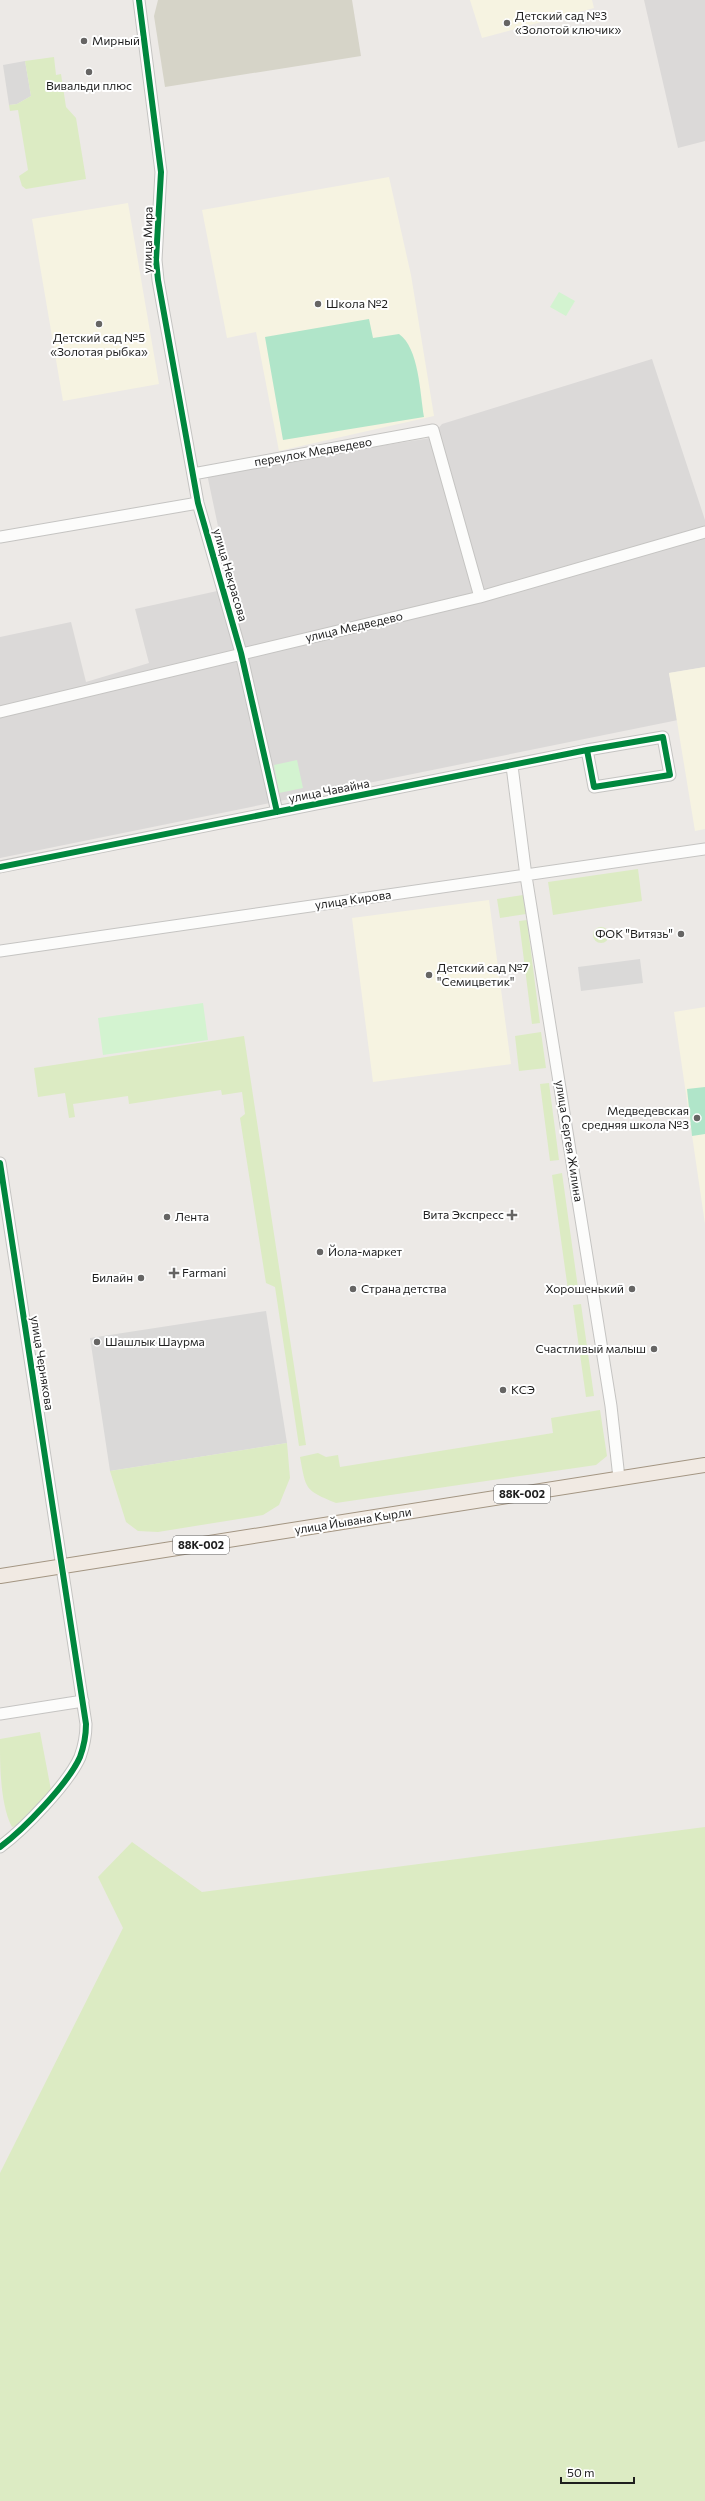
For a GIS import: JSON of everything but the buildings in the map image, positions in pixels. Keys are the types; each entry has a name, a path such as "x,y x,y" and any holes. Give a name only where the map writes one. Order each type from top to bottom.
{"main road":[{"name":"улица Йывана Кырли","path":"0,1576 705,1465"}],"street":[{"name":"улица Мира","path":"139,0 161,172 156,260 158,280 198,503"},
{"name":"переулок Медведево","path":"193,474 433,430 480,597"},
{"path":"0,537 198,503"},
{"name":"улица Некрасова","path":"198,503 241,653 277,812"},
{"name":"улица Медведево","path":"0,712 241,653 480,597 705,532"},
{"name":"улица Чавайна","path":"0,867 588,750 663,737 670,775 594,788 588,750"},
{"name":"улица Сергея Жилина","path":"512,766 526,876 610,1406 619,1478"},
{"name":"улица Кирова","path":"0,951 705,849"},
{"name":"улица Чернякова","path":"0,1163 63,1566 83,1701 86,1741 79,1759 56,1791 13,1838 0,1847"},
{"path":"0,1714 83,1701"}],"shaded area":[{"path":"158,0 352,0 361,56 165,87 154,16"},
{"name":"Детский сад №3 «Золотой ключик»","path":"470,0 592,0 594,8 482,38"},
{"path":"644,0 705,0 705,141 678,148"},
{"path":"25,61 31,96 17,104 9,105 3,65"},
{"name":"Школа №2","path":"389,177 411,275 434,416 279,451 256,332 227,338 202,210"},
{"name":"Детский сад №5 «Золотая рыбка»","path":"128,203 159,384 63,401 32,219"},
{"path":"652,359 705,520 705,667 669,673 678,720 0,858 0,637 71,622 86,682 149,663 135,609 231,588 207,474 430,438 442,424"},
{"path":"705,667 705,829 695,831 669,673"},
{"name":"Детский сад №7 \"Семицветик\"","path":"489,900 511,1064 373,1082 352,918"},
{"path":"640,959 643,983 581,991 578,967"},
{"name":"Медведевская средняя школа №3","path":"705,1007 705,1224 674,1012"},
{"path":"266,1311 287,1443 110,1471 90,1338"}],"green space":[{"path":"54,57 56,75 61,74 66,107 76,118 86,179 26,189 22,186 19,176 28,170 18,110 10,111 9,105 17,104 31,96 25,61"},
{"path":"559,292 575,301 566,316 550,307"},
{"path":"369,319 373,338 399,334 406,341 415,360 418,372 424,417 283,440 265,337"},
{"path":"297,760 303,788 279,793 274,765"},
{"path":"638,869 642,901 553,915 548,882"},
{"path":"523,895 526,914 500,918 497,899"},
{"path":"527,920 540,1023 532,1024 519,921"},
{"path":"601,927 608,932 609,935 604,942 601,943 594,938 593,935 598,928"},
{"path":"203,1003 208,1040 103,1055 98,1018"},
{"path":"541,1032 546,1068 519,1071 515,1036"},
{"path":"244,1036 306,1445 299,1446 275,1287 266,1283 240,1118 245,1114 242,1092 222,1095 221,1090 129,1104 128,1096 73,1104 75,1117 69,1118 65,1093 38,1097 34,1068"},
{"path":"549,1083 559,1160 550,1161 540,1084"},
{"path":"705,1087 705,1134 692,1136 687,1089"},
{"path":"562,1173 578,1288 568,1290 552,1175"},
{"path":"581,1304 594,1396 586,1397 573,1305"},
{"path":"600,1410 607,1456 596,1465 336,1503 318,1495 308,1487 300,1457 318,1453 326,1457 338,1455 340,1467 553,1433 551,1418"},
{"path":"287,1443 290,1478 279,1505 263,1515 158,1532 138,1531 126,1522 110,1471"},
{"path":"40,1732 51,1790 17,1826 12,1827 8,1818 3,1796 0,1739"},
{"path":"705,1827 705,2501 0,2501 0,2173 123,1928 98,1877 132,1842 202,1892"}],"cycle path":[{"path":"139,0 161,172 156,260 158,280 198,503 241,653 277,812"},
{"path":"0,867 587,750 663,737 670,775 594,787 587,750"},
{"path":"0,1163 86,1724 83,1749 74,1768 66,1780 21,1830 0,1847"}],"place":[{"name":"Детский сад №3 «Золотой ключик»","path":"507,23"},
{"name":"Мирный","path":"84,41"},
{"name":"Вивальди плюс","path":"89,72"},
{"name":"Школа №2","path":"318,304"},
{"name":"Детский сад №5 «Золотая рыбка»","path":"99,324"},
{"name":"ФОК \"Витязь\"","path":"681,934"},
{"name":"Детский сад №7 \"Семицветик\"","path":"429,975"},
{"name":"Медведевская средняя школа №3","path":"697,1118"},
{"name":"Вита Экспресс","path":"512,1215"},
{"name":"Лента","path":"167,1217"},
{"name":"Йола-маркет","path":"320,1252"},
{"name":"Farmani","path":"174,1273"},
{"name":"Билайн","path":"141,1278"},
{"name":"Страна детства","path":"353,1289"},
{"name":"Хорошенький","path":"632,1289"},
{"name":"Шашлык Шаурма","path":"97,1342"},
{"name":"Счастливый малыш","path":"654,1349"},
{"name":"КСЭ","path":"503,1390"}]}
